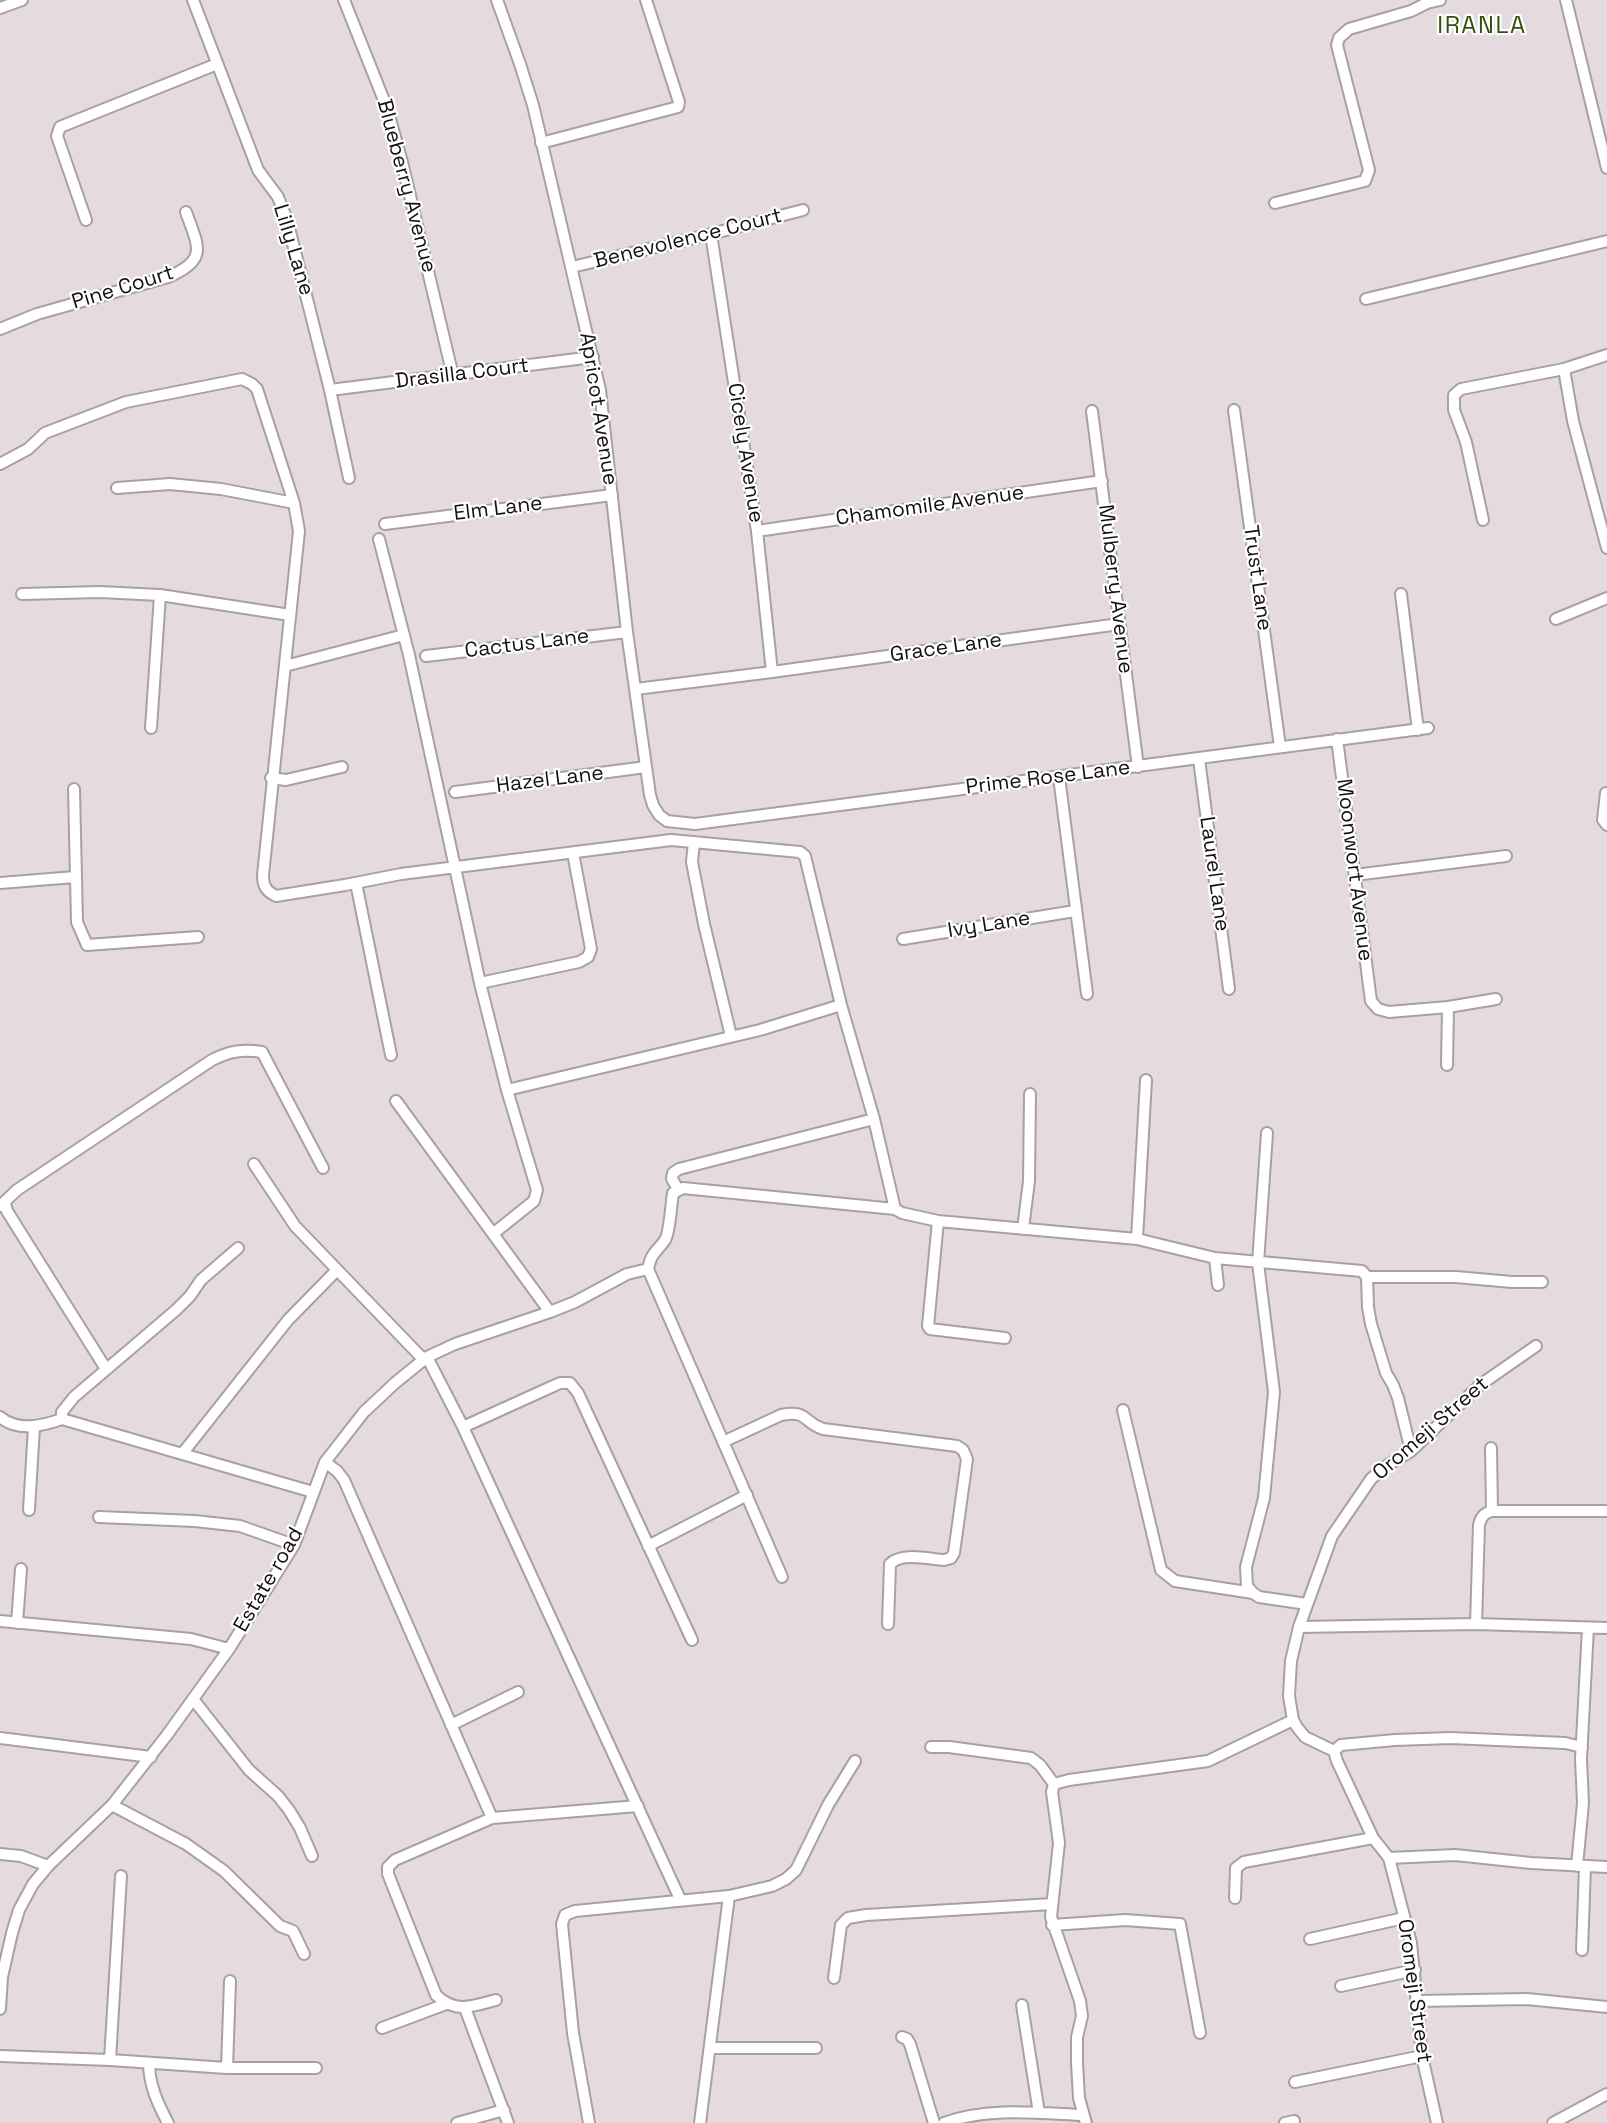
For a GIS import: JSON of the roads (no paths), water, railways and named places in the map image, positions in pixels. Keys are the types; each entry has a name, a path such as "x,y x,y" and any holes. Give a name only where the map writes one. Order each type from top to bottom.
{"street":[{"name":"Lilly Lane","path":"193,0 258,170 278,197 287,220 330,390 349,478"},
{"name":"Blueberry Avenue","path":"344,0 387,108 419,228 453,376"},
{"name":"Apricot Avenue","path":"496,0 533,105 600,390 627,632 646,767 653,805 659,815 667,821"},
{"path":"541,143 678,107 679,102 646,0"},
{"path":"1408,0 1411,11"},
{"path":"1275,203 1365,181 1369,170 1337,45 1339,38 1349,30 1440,0"},
{"path":"1566,0 1607,168"},
{"path":"0,8 16,1"},
{"path":"86,220 57,136 60,127 217,64"},
{"name":"Benevolence Court","path":"572,267 803,210"},
{"name":"Pine Court","path":"0,329 37,314 168,277 189,267 195,261 197,254 196,242 186,212"},
{"name":"Cicely Avenue","path":"711,234 757,531 772,672"},
{"path":"1366,298 1607,241"},
{"path":"1483,520 1466,442 1454,410 1454,395 1461,389 1564,369 1607,355"},
{"name":"Drasilla Court","path":"330,390 593,357"},
{"path":"1564,369 1574,421 1607,548"},
{"path":"0,464 34,445 45,433 126,402 242,379 252,384 257,389 294,503 299,531 263,875 263,884 268,892 276,896 401,874 670,840 800,852 805,856 841,1005 874,1119 895,1209"},
{"name":"Trust Lane","path":"1234,410 1280,747"},
{"name":"Mulberry Avenue","path":"1092,411 1138,767"},
{"name":"Chamomile Avenue","path":"757,531 1102,481"},
{"path":"117,488 171,484 221,489 294,503"},
{"name":"Elm Lane","path":"385,524 612,495"},
{"path":"379,539 404,635 480,983 507,1090 537,1190 534,1201 494,1233"},
{"path":"22,594 100,592 160,595 290,615"},
{"name":"Prime Rose Lane","path":"667,821 695,824 1423,729 1401,594"},
{"path":"151,728 160,595"},
{"path":"1557,619 1607,598"},
{"name":"Grace Lane","path":"636,689 1119,624"},
{"name":"Cactus Lane","path":"426,656 627,632"},
{"path":"285,666 404,635"},
{"name":"Moonwort Avenue","path":"1337,739 1371,1001 1378,1009 1389,1012 1448,1007"},
{"name":"Laurel Lane","path":"1198,759 1229,989"},
{"path":"272,778 286,780 342,767"},
{"name":"Hazel Lane","path":"455,792 646,767"},
{"path":"1059,777 1087,994"},
{"path":"74,789 77,922 87,945 198,937"},
{"path":"1606,793 1603,820 1607,825"},
{"path":"694,842 692,862 694,873 731,1036"},
{"path":"480,983 579,962 588,957 591,949 573,853"},
{"path":"1355,875 1506,856"},
{"path":"0,883 75,877"},
{"path":"356,883 391,1055"},
{"name":"Ivy Lane","path":"903,939 1075,911"},
{"path":"1447,1065 1448,1007 1496,999"},
{"path":"507,1090 760,1030 841,1005"},
{"path":"106,1369 3,1204 9,1196 212,1060 234,1051 262,1052 323,1168"},
{"path":"1137,1239 1146,1080"},
{"path":"1023,1229 1029,1181 1030,1094"},
{"path":"396,1101 550,1312"},
{"path":"678,1189 672,1179 673,1173 679,1169 874,1119"},
{"path":"1268,1133 1258,1263 1274,1392 1264,1498 1246,1567 1247,1586 1260,1597 1307,1604"},
{"path":"254,1164 295,1226 425,1358 463,1427 680,1899"},
{"path":"783,1576 648,1269 650,1259 666,1239 673,1192 678,1189 895,1209 902,1213 938,1221 1137,1239 1215,1258 1362,1271 1367,1277 1371,1324 1386,1373 1398,1398 1411,1451"},
{"path":"938,1221 928,1326 930,1329 1005,1338"},
{"path":"62,1419 62,1412 66,1406 176,1310 201,1280 238,1248"},
{"path":"1215,1258 1218,1285"},
{"name":"Estate road","path":"0,2009 1,1977 12,1933 33,1884 48,1866 112,1805 151,1756 229,1649 294,1545 325,1462 364,1412 425,1358 456,1344 550,1312 575,1302 627,1274 648,1269"},
{"path":"182,1454 288,1320 338,1270"},
{"path":"1367,1277 1456,1277 1520,1283 1542,1282"},
{"name":"Oromeji Street","path":"1293,1720 1289,1696 1291,1661 1299,1627 1332,1536 1371,1479 1383,1468 1411,1451 1480,1385 1536,1346"},
{"path":"463,1427 560,1383 570,1383 578,1393 692,1640"},
{"path":"1123,1410 1161,1570 1175,1581 1253,1593"},
{"path":"723,1442 790,1413 802,1414 817,1427 823,1429 957,1446 963,1450 967,1459 954,1553 951,1558 944,1560 894,1559 890,1564 888,1624"},
{"path":"0,1417 15,1424 34,1427 62,1419 313,1492"},
{"path":"29,1510 34,1427"},
{"path":"1491,1448 1492,1510"},
{"path":"325,1462 344,1480 492,1818"},
{"path":"648,1546 747,1495"},
{"path":"1476,1624 1479,1525 1486,1512 1492,1510 1607,1511"},
{"path":"99,1518 195,1521 240,1526 294,1545"},
{"path":"17,1623 21,1569"},
{"path":"0,1621 191,1639 229,1649"},
{"path":"1299,1627 1476,1624 1607,1628"},
{"path":"1582,1950 1582,1747 1588,1628"},
{"path":"451,1725 518,1692"},
{"path":"193,1699 249,1770 278,1796 289,1810 312,1856"},
{"path":"1054,1784 1208,1761 1293,1720 1305,1737 1334,1751 1341,1745 1451,1738 1564,1743 1582,1747"},
{"path":"0,1738 151,1756"},
{"path":"931,1747 1031,1758 1040,1765 1054,1784"},
{"name":"Oromeji Street","path":"1334,1751 1336,1761 1373,1838 1389,1858 1411,1943 1422,2055 1437,2123"},
{"path":"589,2123 573,2033 562,1924 565,1915 574,1911 729,1896 772,1886 786,1880 796,1870 828,1805 855,1761"},
{"path":"944,2123 956,2118 992,2113 1039,2113 1085,2119 1079,2098 1077,2063 1077,2037 1082,2016 1080,2001 1052,1925 1059,1843 1052,1792 1054,1784"},
{"path":"112,1805 186,1844 224,1871 280,1926 293,1931 304,1954"},
{"path":"496,2000 465,2008 446,2004 436,1995 388,1874 388,1867 394,1860 492,1818 638,1806"},
{"path":"1234,1898 1236,1869 1244,1862 1373,1838"},
{"path":"0,1854 21,1856 48,1866"},
{"path":"1389,1858 1455,1855 1581,1867 1607,1867"},
{"path":"110,2060 121,1876"},
{"path":"700,2123 729,1896"},
{"path":"834,1978 841,1925 848,1918 1052,1904"},
{"path":"1310,1939 1404,1918"},
{"path":"1052,1925 1125,1920 1180,1924 1200,2033"},
{"path":"1341,1986 1415,1970"},
{"path":"227,2068 230,1981"},
{"path":"1418,2001 1527,1998 1607,2007"},
{"path":"382,2028 446,2004"},
{"path":"1022,2005 1039,2113"},
{"path":"465,2008 508,2123"},
{"path":"902,2037 910,2044 934,2123"},
{"path":"710,2048 816,2048"},
{"path":"1295,2082 1422,2055"},
{"path":"0,2056 110,2060 227,2068 316,2068"},
{"path":"149,2063 149,2075 168,2123"},
{"path":"1553,2123 1607,2094"},
{"path":"457,2123 504,2110"}],"district":[{"name":"IRANLA","path":"1482,26"}]}
